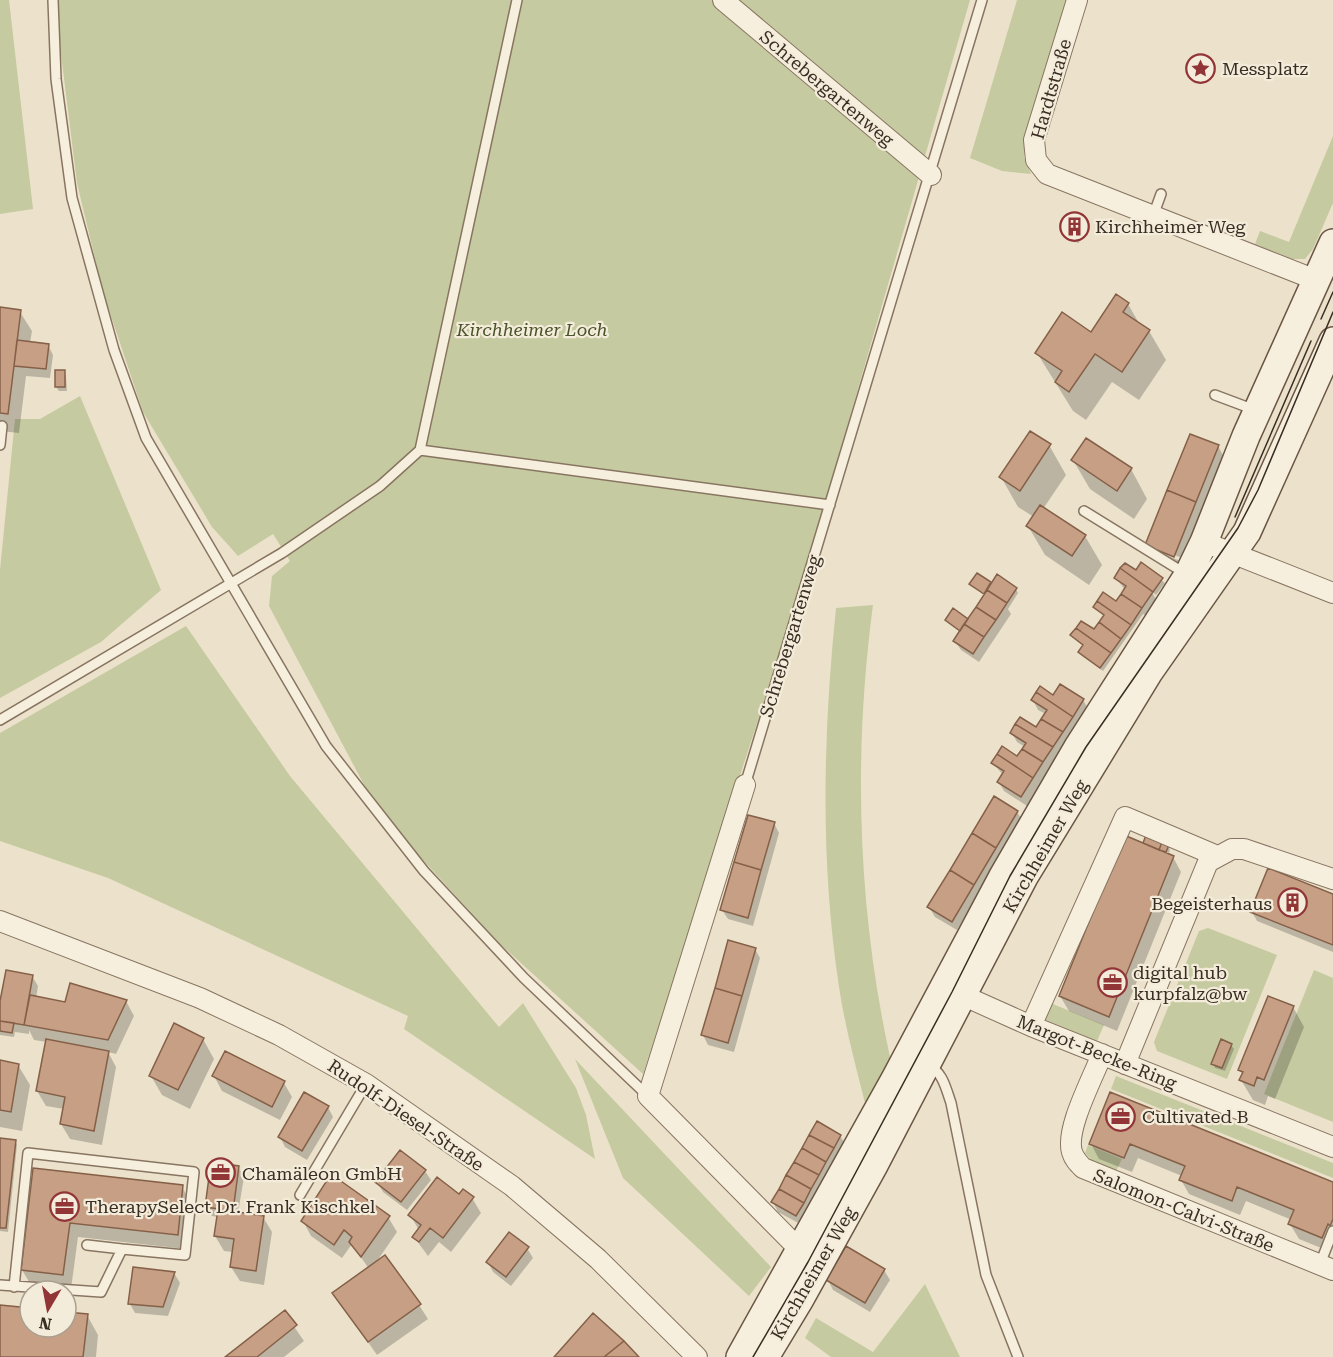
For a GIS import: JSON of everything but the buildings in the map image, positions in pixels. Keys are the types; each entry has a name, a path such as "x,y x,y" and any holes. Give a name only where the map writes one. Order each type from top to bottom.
{"street":[{"name":"Schrebergartenweg","path":"723,0 931,175"},
{"name":"Hardtstraße","path":"1077,0 1034,140 1036,160 1047,174 1316,280"},
{"name":"Kirchheimer Weg","path":"740,1357 1003,876 1078,747 1188,575 1204,542 1257,411 1333,243"},
{"name":"Kirchheimer Weg","path":"765,1357 800,1299 927,1065 1024,877 1149,672 1247,532 1266,495 1333,341"},
{"path":"1204,542 1333,593"},
{"name":"Schrebergartenweg","path":"648,1096 745,785"},
{"path":"1031,1026 1125,817 1217,856"},
{"path":"1125,1064 1208,862 1232,849 1244,849 1333,879"},
{"name":"Rudolf-Diesel-Straße","path":"0,921 200,998 279,1035 366,1084 512,1186 598,1259 697,1357"},
{"name":"Margot-Becke-Ring","path":"962,995 1031,1026 1333,1147"},
{"name":"Salomon-Calvi-Straße","path":"1102,1054 1077,1118 1071,1142 1075,1159 1083,1168 1326,1267"},
{"name":"Kirchheimer Weg","path":"648,1096 800,1250"}],"lane":[{"path":"53,0 56,79 72,198 114,350 146,438 326,746 424,871 524,978 648,1096"},
{"path":"0,720 282,553 380,486 420,450 517,0"},
{"name":"Schrebergartenweg","path":"745,785 982,0"},
{"path":"1154,216 1161,194"},
{"path":"1215,395 1257,411"},
{"path":"0,445 2,426"},
{"path":"420,450 830,505"},
{"path":"1084,510 1188,575"},
{"path":"927,1065 935,1068 944,1082 951,1103 983,1265 1018,1357"},
{"path":"300,1195 366,1084"},
{"path":"14,1287 28,1153 194,1172 185,1255 87,1245"},
{"path":"1326,1267 1333,1231"},
{"path":"0,1285 101,1292 123,1249"}],"green space":[{"path":"0,0 9,0 33,209 0,214"},
{"name":"Kirchheimer Loch","path":"58,0 970,0 798,597 643,1074 500,944 378,811 269,606 272,576 290,561 273,534 238,556 212,527 143,412 103,292 77,183 57,22"},
{"path":"1017,0 1067,0 1026,133 1024,157 1031,174 1002,171 970,158"},
{"path":"1333,136 1333,203 1313,249 1305,259 1292,259 1255,244 1260,231 1289,242"},
{"path":"80,396 161,590 101,642 0,698 0,570 15,419 40,419"},
{"path":"873,605 862,724 862,843 873,961 895,1079 866,1107 839,987 833,940 826,845 826,750 836,608"},
{"path":"186,626 290,776 499,1027 523,1003 576,1088 586,1115 595,1159 404,1029 408,1016 108,878 0,841 0,733"},
{"path":"1208,928 1277,955 1227,1079 1157,1051 1154,1042 1199,931"},
{"path":"1314,970 1333,978 1333,1122 1264,1094"},
{"path":"1048,1002 1104,1025 1097,1041 1041,1018"},
{"path":"575,1059 771,1267 749,1296 623,1178"},
{"path":"1116,1076 1333,1163 1333,1178 1111,1089"},
{"path":"1088,1145 1122,1159 1116,1171 1093,1162 1085,1153"},
{"path":"925,1284 960,1357 831,1357 805,1338 816,1318 873,1352"}],"tram line":[{"path":"1321,319 1333,292"},
{"path":"753,1357 808,1262 952,992 1010,876 1086,747 1238,528 1258,490 1333,312"},
{"path":"1235,517 1311,341"}],"place":[{"name":"Messplatz","path":"1201,68"},
{"name":"Kirchheimer Weg","path":"1074,226"},
{"name":"Begeisterhaus","path":"1293,903"},
{"name":"digital hub kurpfalz@bw","path":"1112,982"},
{"name":"Cultivated B","path":"1121,1116"},
{"name":"Chamäleon GmbH","path":"221,1173"},
{"name":"TherapySelect Dr. Frank Kischkel","path":"64,1206"}]}
